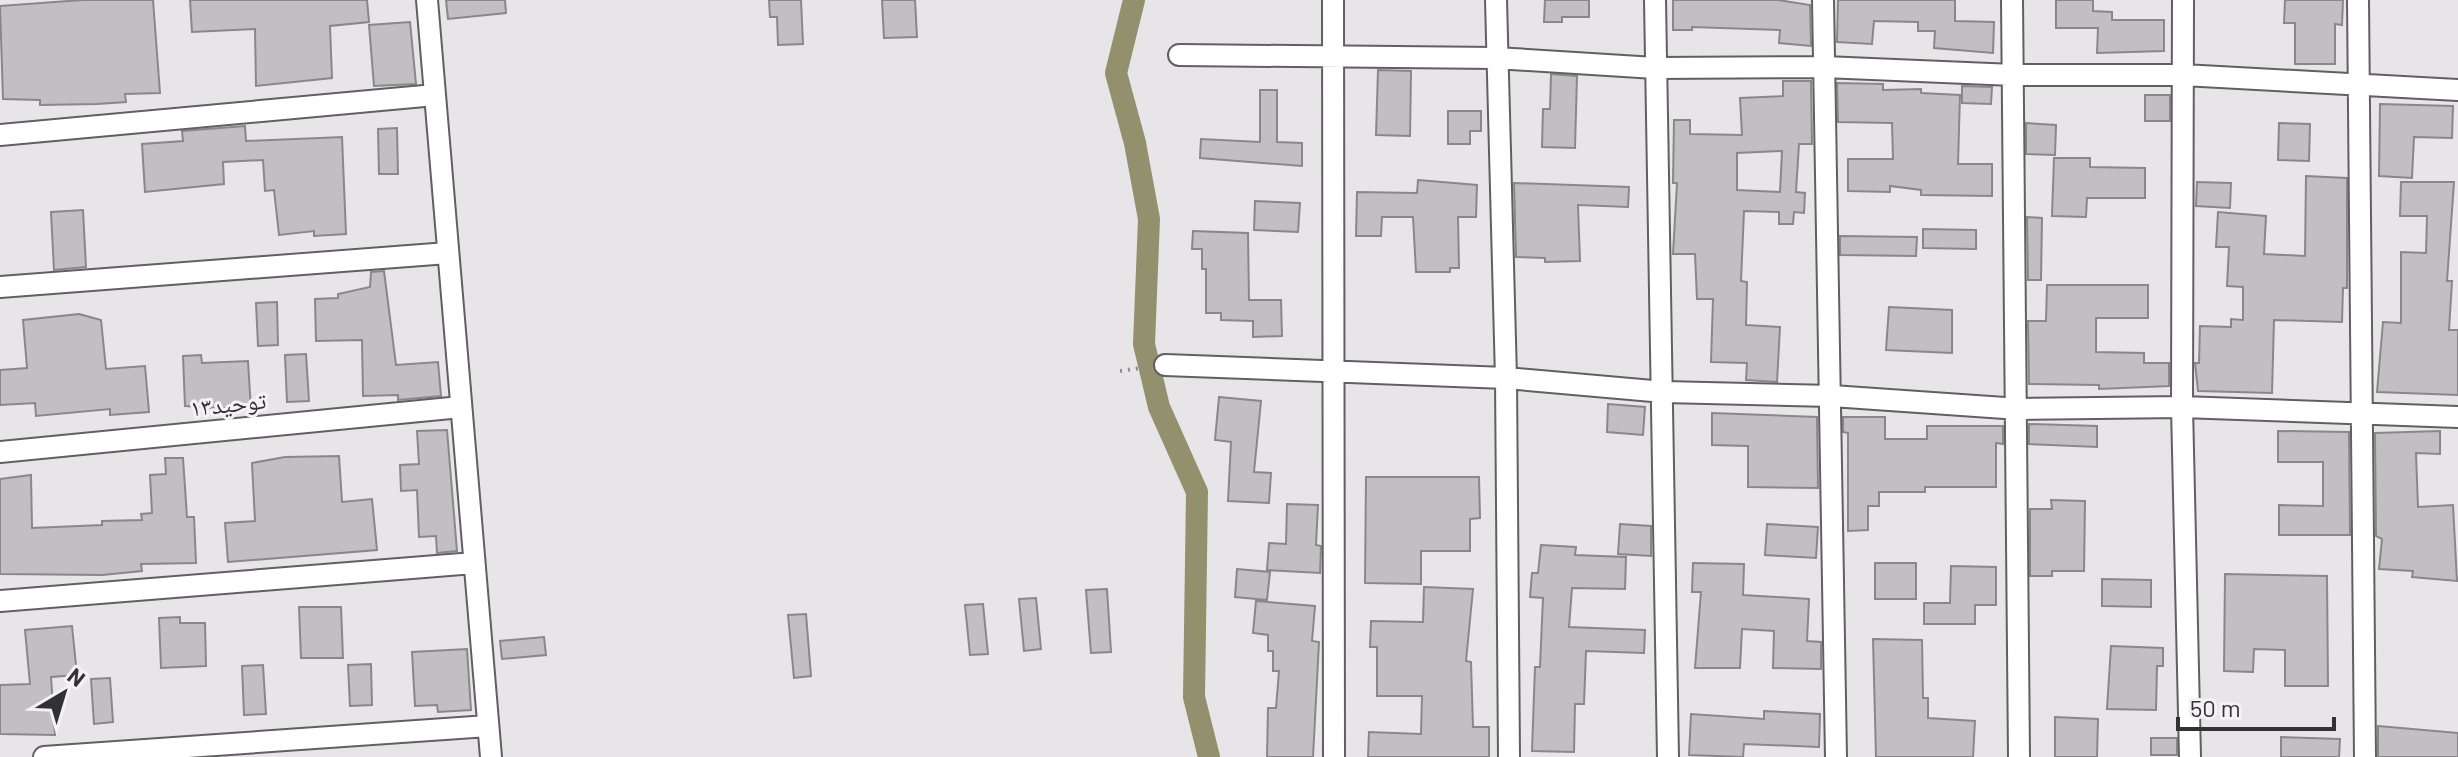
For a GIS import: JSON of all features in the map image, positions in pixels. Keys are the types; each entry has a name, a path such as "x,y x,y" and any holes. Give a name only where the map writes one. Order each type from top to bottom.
{"street":[{"path":"427,0 491,757"},
{"path":"1333,0 1334,757"},
{"path":"1496,0 1506,378 1509,757"},
{"path":"1655,0 1668,757"},
{"path":"1823,0 1836,757"},
{"path":"2012,0 2019,409 2019,757"},
{"path":"2183,0 2182,407 2190,757"},
{"path":"2358,0 2365,757"},
{"path":"1179,55 1496,58 1655,68 1824,67 2014,75 2183,75 2458,90"},
{"path":"0,135 435,95"},
{"path":"0,287 448,253"},
{"path":"1165,365 1506,378 1664,392 1832,396 2019,409 2182,407 2458,417"},
{"name":"توحید۱۳","path":"0,452 461,407"},
{"path":"0,601 474,563"},
{"path":"44,757 488,726"}],"path":[{"path":"1120,371 1165,365"}],"building":[{"path":"82,0 153,0 160,93 125,94 126,102 97,104 40,105 40,100 3,99 0,6"},
{"path":"190,0 367,0 369,22 330,26 332,78 256,86 255,29 192,32"},
{"path":"446,0 505,0 506,13 448,19"},
{"path":"769,0 801,0 803,44 778,45 777,17 770,17"},
{"path":"882,0 915,0 917,37 884,38"},
{"path":"1545,0 1589,0 1589,17 1562,17 1562,22 1544,22"},
{"path":"1673,0 1778,0 1810,5 1811,46 1779,43 1780,30 1692,27 1692,30 1673,30"},
{"path":"1838,0 1955,0 1955,21 1994,22 1993,53 1934,48 1935,31 1918,31 1918,22 1874,21 1872,44 1837,42"},
{"path":"2056,0 2093,0 2093,11 2112,12 2112,20 2164,20 2164,51 2097,53 2098,28 2056,28"},
{"path":"2285,0 2343,0 2342,25 2335,24 2335,64 2295,64 2295,23 2284,23"},
{"path":"410,22 416,84 374,86 369,25"},
{"path":"1378,70 1411,71 1410,136 1376,135"},
{"path":"1551,74 1577,76 1575,148 1542,147 1543,109 1550,109"},
{"path":"1783,81 1811,81 1812,144 1799,144 1796,192 1805,193 1804,213 1794,212 1793,224 1779,224 1779,212 1744,211 1741,281 1747,282 1746,325 1780,327 1777,382 1746,380 1747,363 1711,362 1713,299 1697,299 1695,254 1673,254 1677,183 1673,183 1674,120 1690,120 1690,134 1742,135 1740,98 1783,96","holes":["1782,151 1780,192 1737,190 1737,153"]},
{"path":"1837,83 1883,84 1883,90 1921,89 1921,93 1960,95 1958,164 1992,164 1992,196 1921,195 1921,190 1890,186 1890,192 1848,191 1848,159 1893,159 1892,123 1838,122"},
{"path":"1962,86 1992,87 1991,104 1962,103"},
{"path":"1260,90 1277,90 1277,142 1302,143 1302,166 1200,158 1201,139 1260,142"},
{"path":"2145,95 2170,95 2170,121 2145,121"},
{"path":"2380,104 2453,106 2452,138 2414,137 2412,178 2379,176"},
{"path":"1448,111 1481,111 1481,131 1470,131 1470,144 1448,144"},
{"path":"2026,123 2056,125 2055,155 2026,154"},
{"path":"2279,123 2310,124 2309,161 2278,160"},
{"path":"245,126 246,141 342,137 346,234 314,236 314,231 279,235 274,190 265,191 263,160 223,162 224,184 145,192 142,144 183,141 182,131"},
{"path":"397,128 398,174 379,174 378,129"},
{"path":"2054,158 2090,158 2090,167 2145,168 2145,198 2087,198 2086,217 2052,216"},
{"path":"2306,176 2347,178 2347,288 2343,288 2342,322 2274,320 2272,393 2198,391 2195,363 2199,363 2200,326 2231,327 2231,319 2243,320 2243,287 2227,286 2229,247 2216,247 2218,212 2266,216 2264,254 2305,256"},
{"path":"1418,180 1477,185 1476,217 1458,217 1459,268 1450,268 1450,272 1416,272 1413,217 1382,217 1381,236 1356,236 1357,192 1417,193"},
{"path":"2197,182 2231,183 2230,208 2196,206"},
{"path":"2401,182 2454,182 2447,281 2452,281 2449,330 2458,330 2458,395 2377,392 2383,322 2401,323 2401,252 2426,253 2427,216 2400,216"},
{"path":"1514,183 1629,187 1628,207 1578,205 1580,261 1545,262 1545,258 1516,257"},
{"path":"1255,201 1300,203 1298,232 1254,230"},
{"path":"83,210 86,267 54,270 51,212"},
{"path":"2027,217 2042,218 2041,280 2028,280"},
{"path":"1923,229 1976,230 1976,249 1923,248"},
{"path":"1193,231 1248,233 1249,300 1281,300 1282,336 1253,337 1253,321 1221,320 1221,313 1206,313 1206,269 1202,269 1202,249 1192,249"},
{"path":"1840,236 1917,237 1916,256 1840,255"},
{"path":"384,271 396,365 438,362 441,396 398,400 398,395 363,396 362,340 316,341 315,299 338,298 338,294 370,287 371,272"},
{"path":"2047,285 2148,285 2148,318 2096,318 2096,352 2144,353 2144,363 2169,363 2169,386 2099,389 2099,385 2029,384 2028,321 2046,321"},
{"path":"277,302 278,345 258,346 256,303"},
{"path":"1889,307 1952,310 1952,353 1886,350"},
{"path":"79,314 101,320 106,369 145,366 149,412 110,415 110,409 36,416 35,403 0,405 0,370 27,368 23,320"},
{"path":"306,354 309,401 287,402 285,355"},
{"path":"201,355 202,363 248,361 251,410 185,406 183,356"},
{"path":"1219,397 1261,401 1254,472 1271,473 1269,503 1228,501 1231,442 1215,440"},
{"path":"1608,404 1645,407 1643,435 1607,432"},
{"path":"1712,413 1817,417 1818,488 1748,487 1748,446 1712,445"},
{"path":"1843,417 1885,417 1885,439 1927,439 1927,426 2003,426 2003,444 1996,443 1996,487 1925,487 1925,492 1879,492 1879,506 1868,506 1868,530 1848,531 1848,433 1843,432"},
{"path":"2029,424 2097,426 2097,447 2029,444"},
{"path":"447,430 457,551 437,553 436,536 419,537 417,490 401,491 400,465 419,464 417,431"},
{"path":"2278,431 2349,432 2350,535 2279,535 2279,505 2323,506 2323,462 2278,462"},
{"path":"2440,431 2440,454 2416,453 2418,507 2453,505 2457,581 2412,577 2413,571 2379,569 2382,539 2376,536 2375,433"},
{"path":"339,456 342,502 372,499 377,550 228,562 225,523 255,521 252,463 285,457"},
{"path":"165,458 183,458 187,517 194,517 196,563 141,564 142,571 102,575 0,574 0,479 31,475 32,528 142,520 141,514 152,513 150,475 166,474"},
{"path":"1366,477 1479,477 1480,518 1470,519 1470,551 1421,551 1421,584 1365,583"},
{"path":"2051,500 2085,501 2084,571 2052,571 2052,576 2030,576 2030,509 2052,509"},
{"path":"1287,504 1318,505 1316,545 1321,546 1320,573 1267,570 1269,543 1286,544"},
{"path":"1620,524 1651,526 1651,556 1618,554"},
{"path":"1767,524 1818,527 1816,558 1765,555"},
{"path":"1541,545 1576,547 1575,555 1626,557 1625,589 1572,588 1569,627 1645,630 1644,653 1586,651 1584,704 1575,704 1574,752 1532,751 1535,667 1540,667 1543,598 1530,597 1532,573 1538,573"},
{"path":"1693,563 1744,564 1743,595 1809,599 1807,641 1821,642 1821,669 1773,668 1774,631 1742,629 1740,668 1695,668 1701,592 1692,592"},
{"path":"1875,563 1916,563 1916,599 1875,599"},
{"path":"1951,566 1996,567 1996,605 1975,605 1975,624 1924,624 1924,603 1950,603"},
{"path":"1237,569 1270,572 1267,600 1235,597"},
{"path":"2225,574 2327,576 2328,686 2285,686 2285,650 2254,649 2253,672 2224,671"},
{"path":"2102,579 2151,580 2151,607 2102,606"},
{"path":"1424,587 1473,589 1466,661 1471,662 1473,727 1489,727 1489,757 1368,757 1369,732 1421,734 1422,696 1377,696 1377,647 1370,647 1371,621 1423,622"},
{"path":"1107,589 1111,652 1091,653 1086,590"},
{"path":"1036,598 1041,649 1024,651 1019,599"},
{"path":"1256,601 1315,606 1312,641 1319,642 1313,757 1267,757 1268,708 1276,708 1279,671 1273,671 1273,651 1268,651 1268,635 1253,633"},
{"path":"983,604 988,654 970,655 965,605"},
{"path":"299,607 341,607 343,658 301,658"},
{"path":"806,614 811,676 794,678 788,615"},
{"path":"180,617 180,623 205,623 206,666 161,668 159,618"},
{"path":"72,626 77,675 51,677 55,735 0,734 0,685 30,684 25,630"},
{"path":"544,637 546,655 502,659 500,641"},
{"path":"1873,639 1922,640 1923,698 1928,698 1928,718 1975,721 1973,757 1876,757"},
{"path":"2111,646 2163,648 2163,666 2157,666 2156,710 2107,709"},
{"path":"467,649 471,710 438,712 437,705 415,706 412,652"},
{"path":"371,664 372,705 350,706 348,665"},
{"path":"263,665 266,714 244,715 242,666"},
{"path":"110,678 113,722 94,724 91,679"},
{"path":"1764,711 1820,714 1819,747 1744,744 1743,757 1689,755 1691,714 1764,719"},
{"path":"2055,717 2098,719 2097,757 2055,757"},
{"path":"2378,726 2458,733 2458,757 2378,757"},
{"path":"2281,737 2340,739 2339,757 2281,757"},
{"path":"2151,738 2177,738 2177,755 2151,755"}],"waterway":[{"path":"1134,0 1116,73 1135,143 1149,219 1144,344 1159,407 1197,492 1194,697 1209,757"}]}
